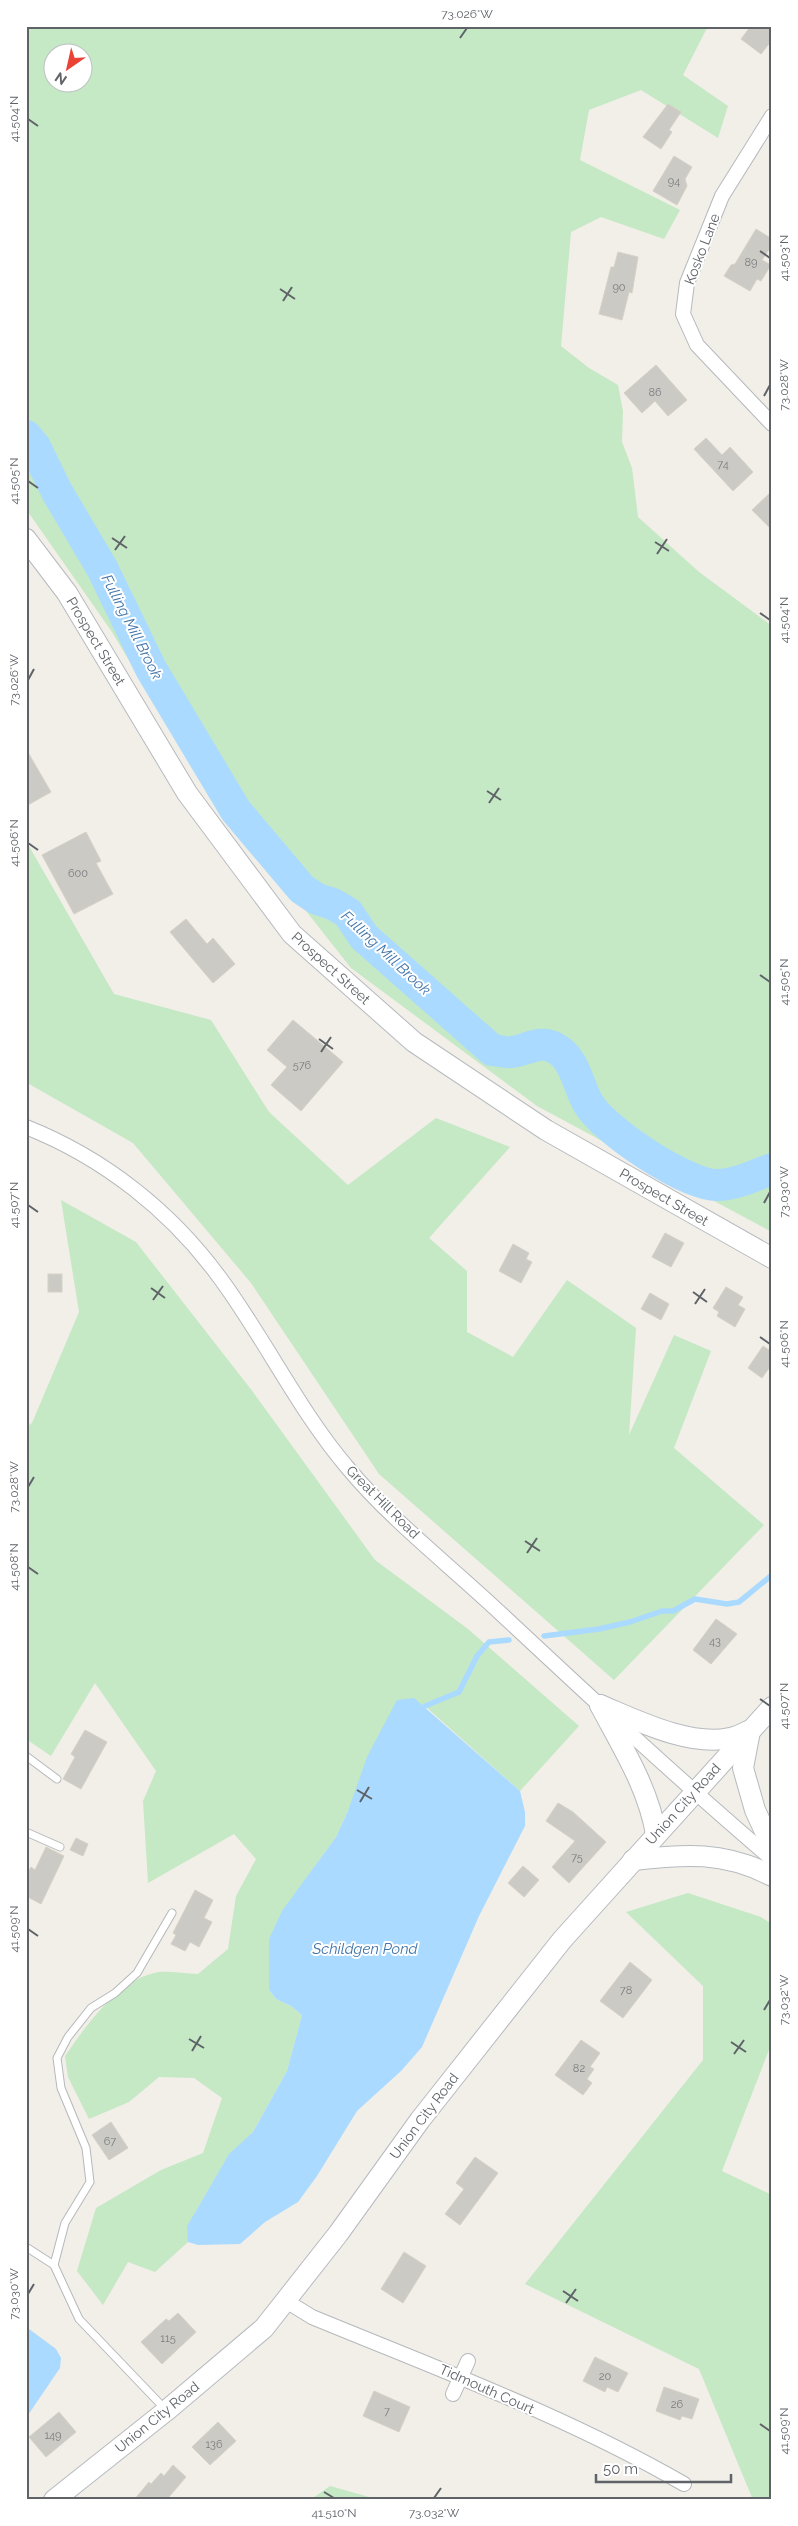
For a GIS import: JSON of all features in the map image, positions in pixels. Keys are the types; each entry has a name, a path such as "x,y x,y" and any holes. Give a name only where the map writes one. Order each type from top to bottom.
{"main road":[{"name":"Prospect Street","path":"26,539 67,593 187,794 292,934 414,1042 546,1130 772,1258"},
{"path":"600,1705 651,1727 702,1739 729,1738 750,1731 743,1768 755,1810 772,1847"},
{"path":"600,1705 641,1781 650,1806 656,1834"},
{"name":"Union City Road","path":"54,2500 264,2328 338,2234 420,2120 519,1992 585,1912 772,1706"},
{"path":"633,1860 678,1855 731,1858 772,1876"}],"street":[{"name":"Kosko Lane","path":"772,116 722,196 687,283 683,314 697,345 772,424"},
{"name":"Great Hill Road","path":"26,1127 74,1150 111,1172 150,1202 183,1233 220,1278 310,1416 347,1467 391,1513 693,1792 772,1859"},
{"name":"Tidmouth Court","path":"286,2301 312,2317 461,2377 636,2456 684,2484"},
{"path":"453,2394 468,2361"}],"lane":[{"path":"26,1756 57,1778"},
{"path":"26,1832 60,1847"},
{"path":"54,2265 65,2222 90,2182 86,2148 61,2088 56,2058 68,2037 91,2008 115,1993 137,1973 172,1913"},
{"path":"26,2246 54,2265 79,2319 166,2410"}],"green space":[{"path":"26,26 708,26 683,75 728,106 718,138 641,90 589,110 580,160 680,210 664,239 601,217 571,232 561,346 589,368 618,385 623,411 622,442 632,468 638,517 699,572 772,626 772,1232 537,1106 351,968 194,769 112,632 26,509"},
{"path":"26,841 114,994 211,1020 269,1112 348,1185 436,1118 510,1147 429,1238 467,1271 467,1332 513,1357 567,1280 636,1328 629,1435 674,1335 711,1351 674,1448 764,1525 614,1680 379,1474 251,1283 133,1143 29,1084 26,1068"},
{"path":"61,1200 136,1242 253,1392 375,1560 468,1629 579,1726 520,1791 425,1706 348,1811 336,1837 310,1873 269,1939 269,1990 276,1999 291,2006 302,2015 287,2071 253,2132 225,2162 196,2211 188,2226 188,2242 155,2272 128,2262 103,2305 77,2271 96,2208 161,2170 203,2153 222,2098 194,2078 159,2077 129,2102 89,2119 68,2077 65,2056 93,2018 117,1993 130,1983 144,1976 159,1972 198,1974 228,1949 236,1896 256,1859 234,1834 148,1883 143,1801 156,1771 95,1683 51,1756 26,1739 26,1427 32,1423 79,1312"},
{"path":"688,1893 761,1917 772,1924 772,2042 722,2171 772,2195 772,2500 753,2500 699,2369 525,2284 703,2060 703,1986 626,1912"},
{"path":"330,2486 380,2500 310,2500"}],"water":[{"name":"Schildgen Pond","path":"414,1698 520,1791 525,1812 525,1826 479,1916 422,2047 401,2071 357,2111 317,2176 298,2202 265,2222 240,2244 198,2245 188,2242 187,2226 229,2154 253,2132 287,2071 302,2015 291,2006 276,1999 269,1990 269,1939 282,1911 336,1837 348,1811 367,1757 397,1700"},
{"path":"26,2320 29,2329 56,2349 61,2358 60,2368 26,2418"}],"building":[{"path":"751,26 767,26 772,30 772,40 761,54 741,39"},
{"path":"668,104 681,112 669,130 672,132 661,149 643,137"},
{"path":"674,156 692,167 685,179 687,186 677,205 653,191"},
{"path":"756,229 772,239 772,245 762,260 771,265 761,281 757,279 750,291 724,276 731,265 735,264"},
{"path":"618,252 638,257 632,293 629,292 622,320 599,314 611,267 614,267"},
{"path":"656,365 687,400 668,416 655,401 642,413 624,393"},
{"path":"706,438 722,455 730,447 753,472 733,491 694,449"},
{"path":"772,491 772,530 752,510"},
{"path":"26,749 51,792 26,806"},
{"path":"86,832 101,861 96,863 113,894 74,914 42,855"},
{"path":"186,919 207,944 213,938 235,964 213,983 170,932"},
{"path":"293,1020 343,1062 301,1111 271,1085 287,1067 267,1050"},
{"path":"665,1233 684,1243 671,1267 652,1257"},
{"path":"513,1244 529,1253 526,1259 532,1262 521,1283 499,1271"},
{"path":"48,1274 62,1274 62,1292 48,1292"},
{"path":"726,1287 743,1297 738,1305 745,1309 735,1327 717,1316 719,1312 713,1308"},
{"path":"650,1293 669,1304 661,1320 641,1309"},
{"path":"763,1346 772,1352 772,1364 762,1378 748,1368"},
{"path":"716,1619 737,1634 711,1664 693,1650"},
{"path":"85,1730 107,1742 81,1789 63,1779 75,1757 71,1754"},
{"path":"558,1803 573,1812 606,1842 569,1883 552,1867 575,1841 546,1821"},
{"path":"76,1838 88,1844 83,1856 70,1850"},
{"path":"46,1847 64,1856 41,1904 26,1896 26,1876 31,1867 35,1870"},
{"path":"523,1866 539,1880 524,1897 508,1883"},
{"path":"195,1890 213,1900 204,1918 212,1922 199,1947 190,1942 185,1951 171,1944 176,1935 173,1933"},
{"path":"630,1962 652,1980 623,2018 600,2001"},
{"path":"581,2040 600,2053 590,2067 594,2069 587,2079 592,2083 583,2095 555,2075"},
{"path":"111,2122 128,2148 109,2160 92,2135"},
{"path":"475,2157 498,2173 460,2225 445,2214 464,2189 456,2183"},
{"path":"404,2252 426,2266 403,2303 381,2289"},
{"path":"178,2313 196,2332 162,2364 141,2342 166,2319 169,2321"},
{"path":"595,2357 628,2373 618,2392 607,2387 605,2392 583,2381"},
{"path":"664,2387 699,2399 692,2419 682,2416 680,2420 656,2411"},
{"path":"374,2391 410,2407 399,2432 363,2416"},
{"path":"59,2412 76,2432 46,2457 29,2437"},
{"path":"218,2422 236,2441 210,2465 192,2447"},
{"path":"173,2465 186,2477 168,2498 170,2500 134,2500 149,2482 151,2484 161,2473 164,2476"}],"waterway":[{"name":"Fulling Mill Brook","path":"26,436 35,447 57,492 102,568 151,669 236,811 302,889 317,899 333,904 348,913 364,937 492,1050 511,1052 544,1045 555,1048 562,1053 572,1065 588,1103 597,1114 627,1141 646,1154 686,1176 703,1183 717,1185 738,1182 772,1169"},
{"path":"544,1636 599,1629 630,1622 662,1611 673,1611 695,1599 727,1604 739,1602 772,1575"},
{"path":"425,1706 459,1692 477,1656 489,1642 509,1640"}]}
